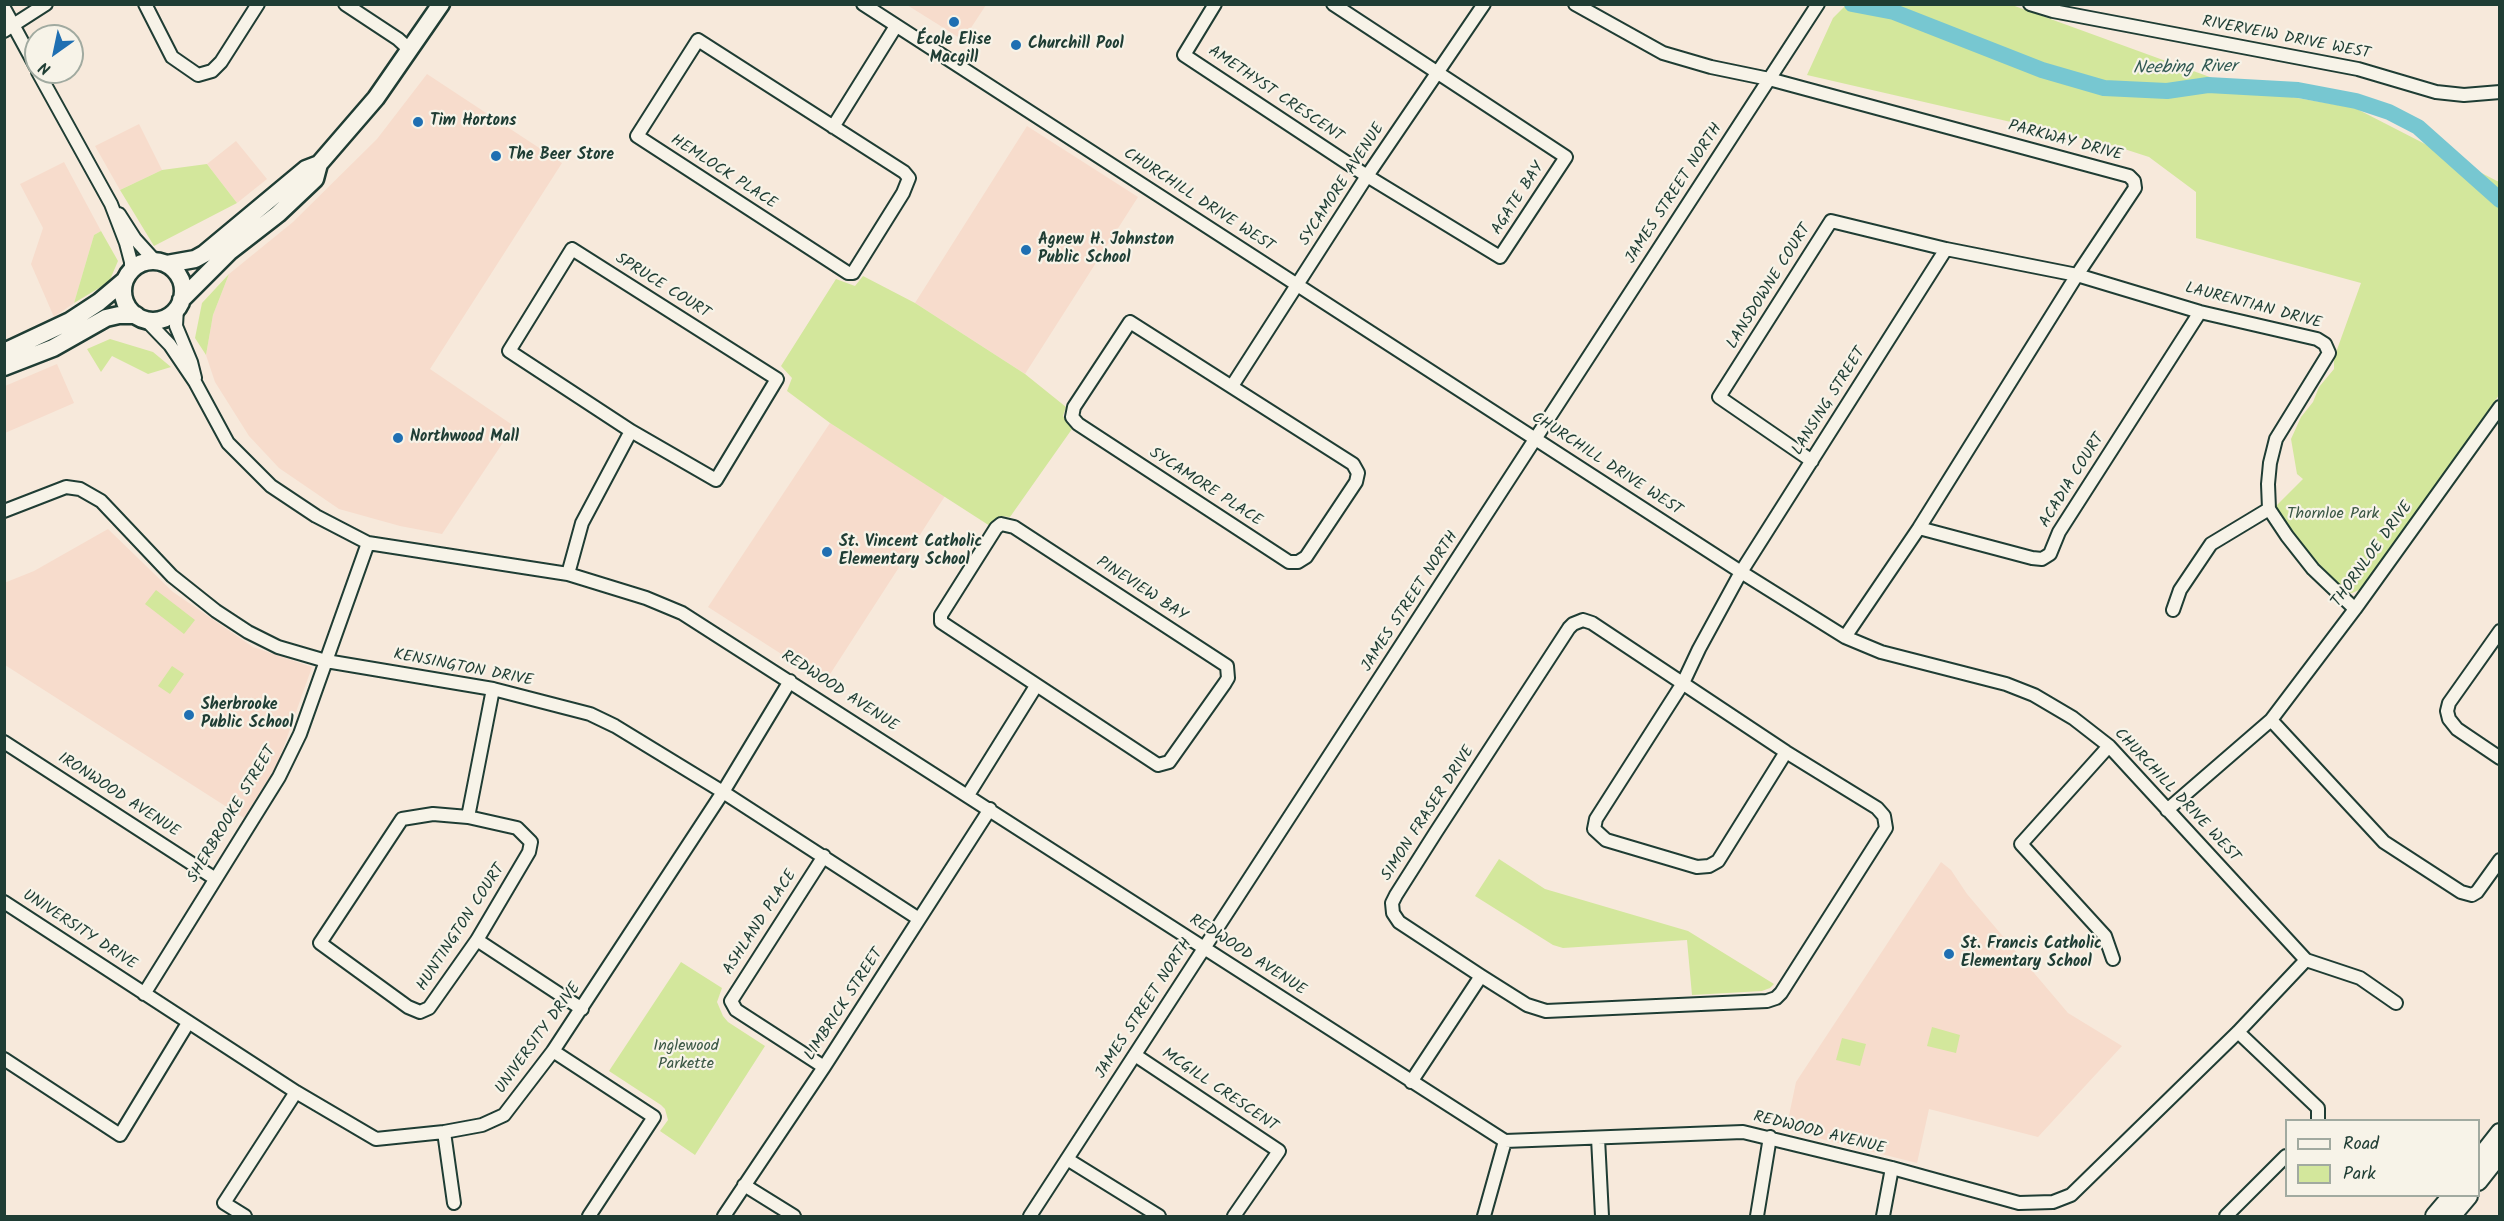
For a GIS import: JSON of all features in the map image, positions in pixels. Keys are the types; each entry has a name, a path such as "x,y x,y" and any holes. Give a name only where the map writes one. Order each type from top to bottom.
{"highway":[{"path":"2480,1158 2499,1133"},
{"path":"2480,1178 2499,1153"},
{"path":"2435,1216 2451,1197"},
{"path":"2451,1216 2467,1197"}],"main road":[{"path":"4,367 53,348 106,318 119,315 164,319 229,252 299,195 315,179 319,164 376,98 441,4"},
{"path":"4,352 70,321 99,302 146,262 195,260 204,255 306,169 319,164"},
{"path":"161,263 179,276 182,284 179,304"},
{"path":"128,275 125,300 141,318"}],"street":[{"path":"9,29 46,4"},
{"path":"145,4 172,57 198,75 212,70 221,62 258,4"},
{"path":"345,4 398,39 410,50"},
{"name":"CHURCHILL DRIVE WEST","path":"863,4 1845,637 1881,652 1922,664 1987,678 2034,695 2073,718 2109,746 2306,960"},
{"name":"AMETHYST CRESCENT","path":"1215,4 1184,55 1367,176"},
{"path":"1333,4 1438,74"},
{"name":"SYCAMORE AVENUE","path":"1232,386 1367,176 1484,4"},
{"name":"PARKWAY DRIVE","path":"1575,4 1663,53 1711,68 1769,79 2129,176 2134,181 2135,188 2077,275 1919,528 1845,637"},
{"name":"JAMES STREET NORTH","path":"1030,1216 1818,4"},
{"name":"RIVERVEIW DRIVE WEST","path":"2030,4 2053,11 2358,69 2436,92 2464,95 2499,92"},
{"path":"4,8 9,29 24,51"},
{"path":"833,127 896,26"},
{"name":"HEMLOCK PLACE","path":"698,40 833,127 904,172 909,178 903,193 853,273 848,273 637,136 698,40"},
{"name":"AGATE BAY","path":"1367,176 1500,257 1566,157 1438,74"},
{"path":"46,84 111,204 135,239 161,263"},
{"path":"111,204 131,262 128,275"},
{"name":"LANSDOWNE COURT","path":"1812,461 1719,397 1831,221 1946,249 2077,275"},
{"name":"SPRUCE COURT","path":"572,249 777,379 716,480 632,430 509,351 572,249"},
{"name":"LANSING STREET","path":"1786,752 1720,858 1709,866 1697,867 1606,840 1598,836 1594,829 1596,819 1683,683 1741,572 1946,249"},
{"name":"LAURENTIAN DRIVE","path":"2077,275 2200,312 2318,339 2328,347 2329,353 2276,439 2268,484 2270,509 2287,536 2313,569 2355,609"},
{"name":"REDWOOD AVENUE","path":"179,304 176,326 191,362 195,382"},
{"name":"ACADIA COURT","path":"1919,528 2032,558 2042,559 2050,554 2059,532 2200,312"},
{"name":"REDWOOD AVENUE","path":"141,318 170,345 195,382 228,443 271,486 316,516 368,543 568,574 646,598 682,614 990,809 1505,1141 1743,1132 1892,1168 2019,1203 2053,1202 2071,1195 2238,1032 2306,960"},
{"name":"SYCAMORE PLACE","path":"1130,322 1232,386 1353,464 1358,473 1356,482 1306,557 1298,562 1289,562 1078,424 1072,417 1074,407 1130,322"},
{"name":"THORNLOE DRIVE","path":"2167,810 2271,720 2355,609 2499,407"},
{"path":"568,574 582,523 632,430"},
{"name":"KENSINGTON DRIVE","path":"4,511 66,488 80,489 101,501 172,576 216,611 248,632 278,647 326,661 493,689 590,714 615,726 723,792 919,919"},
{"path":"2173,610 2180,590 2211,544 2270,509"},
{"name":"PINEVIEW BAY","path":"1001,524 1014,527 1223,663 1227,666 1228,672 1225,683 1169,762 1164,765 1158,765 1036,686 941,622 941,615 996,528 1001,524"},
{"name":"SHERBROOKE STREET","path":"144,994 214,878 279,777 300,734 368,543"},
{"name":"SIMON FRASER DRIVE","path":"1578,621 1589,621 1683,683 1786,752 1877,808 1887,824 1776,999 1546,1011 1527,1005 1399,922 1393,913 1392,903 1569,628 1578,621"},
{"path":"2499,631 2449,703 2447,711 2449,719 2457,729 2499,758"},
{"name":"UNIVERSITY DRIVE","path":"4,902 296,1092 376,1139 444,1132 482,1125 504,1115 553,1051 723,792 790,681"},
{"path":"968,795 1036,686"},
{"path":"468,817 493,689"},
{"path":"2271,720 2384,842 2461,892 2472,895 2477,892 2499,860"},
{"name":"IRONWOOD AVENUE","path":"4,742 214,878"},
{"path":"2109,746 2021,844 2105,936 2113,959"},
{"name":"LIMBRICK STREET","path":"724,1216 824,1067 990,809"},
{"name":"HUNTINGTON COURT","path":"433,814 468,817 517,828 531,843 529,852 477,940 429,1008 420,1012 408,1006 320,943 402,819 433,814"},
{"name":"ASHLAND PLACE","path":"824,856 731,1000 735,1010 824,1067"},
{"path":"477,940 582,1009"},
{"path":"2306,960 2360,978 2396,1004"},
{"path":"1411,1082 1481,976"},
{"path":"4,1059 120,1135 188,1023"},
{"path":"2238,1032 2318,1108 2318,1119"},
{"path":"553,1051 654,1117 589,1216"},
{"name":"MCGILL CRESCENT","path":"1135,1055 1279,1151 1234,1216"},
{"path":"244,1216 224,1203 296,1092"},
{"path":"444,1132 454,1203"},
{"path":"1757,1216 1770,1137"},
{"path":"1598,1138 1602,1216"},
{"path":"1484,1216 1505,1141"},
{"path":"2226,1216 2285,1157"},
{"path":"1067,1159 1159,1216"},
{"path":"1883,1216 1892,1168"},
{"path":"744,1185 794,1216"},
{"path":"2017,1216 2019,1203"}],"shaded area":[{"name":"École Elise Macgill","path":"907,5 986,5 963,40"},
{"path":"427,74 562,163 430,369 514,426 442,534 400,526 339,509 279,468 249,436 215,382 206,355 213,315 229,274 293,222 377,139"},
{"path":"139,124 162,170 120,190 95,146"},
{"name":"Agnew H. Johnston Public School","path":"1027,126 1138,197 1025,374 915,303"},
{"path":"236,141 267,179 237,203 207,164"},
{"path":"64,162 101,231 94,235 74,303 54,317 31,264 43,228 20,184"},
{"path":"57,364 74,403 5,433 5,386"},
{"name":"St. Vincent Catholic Elementary School","path":"830,423 945,496 825,682 708,607"},
{"name":"Sherbrooke Public School","path":"108,529 173,592 253,647 312,667 278,763 244,818 5,665 4,583 34,571"},
{"name":"St. Francis Catholic Elementary School","path":"1941,862 1951,870 1967,894 2068,1013 2122,1046 2038,1137 1929,1109 1917,1163 1786,1130 1796,1082"}],"green space":[{"name":"Thornloe Park","path":"1846,5 2012,5 2240,88 2355,108 2499,182 2499,395 2388,553 2359,590 2352,593 2346,592 2307,551 2275,507 2303,479 2297,474 2291,439 2301,417 2313,402 2319,387 2334,369 2334,358 2361,283 2196,238 2196,192 2149,157 2115,146 1807,75 1833,18"},
{"path":"207,164 237,203 154,246 120,190 162,170"},
{"path":"101,231 118,261 109,282 74,303 94,235"},
{"path":"229,274 213,315 206,355 195,338 202,303"},
{"path":"863,276 915,303 1025,374 1066,407 1063,416 1072,429 1010,517 1001,516 990,526 830,423 787,391 792,378 781,366 836,279 855,286"},
{"path":"110,339 153,352 171,367 148,374 112,356 101,372 87,349"},
{"path":"156,590 195,620 184,634 145,604"},
{"path":"172,666 184,674 170,694 158,686"},
{"path":"1499,859 1545,889 1688,931 1774,984 1762,991 1692,995 1687,940 1563,948 1553,945 1475,896"},
{"name":"Inglewood Parkette","path":"681,962 722,988 717,1002 723,1016 728,1022 765,1046 695,1155 660,1131 668,1120 665,1109 661,1105 609,1071"},
{"path":"1932,1027 1960,1035 1956,1053 1927,1046"},
{"path":"1842,1038 1866,1044 1860,1066 1836,1060"}],"waterway":[{"name":"Neebing River","path":"1852,4 1894,12 2042,70 2104,88 2167,91 2208,85 2298,90 2356,101 2389,112 2418,127 2500,200"}],"place":[{"name":"École Elise Macgill","path":"954,22"},
{"name":"Churchill Pool","path":"1016,45"},
{"name":"Tim Hortons","path":"418,122"},
{"name":"The Beer Store","path":"496,156"},
{"name":"Agnew H. Johnston Public School","path":"1026,250"},
{"name":"Northwood Mall","path":"398,438"},
{"name":"St. Vincent Catholic Elementary School","path":"827,552"},
{"name":"Sherbrooke Public School","path":"189,715"},
{"name":"St. Francis Catholic Elementary School","path":"1949,954"}]}
